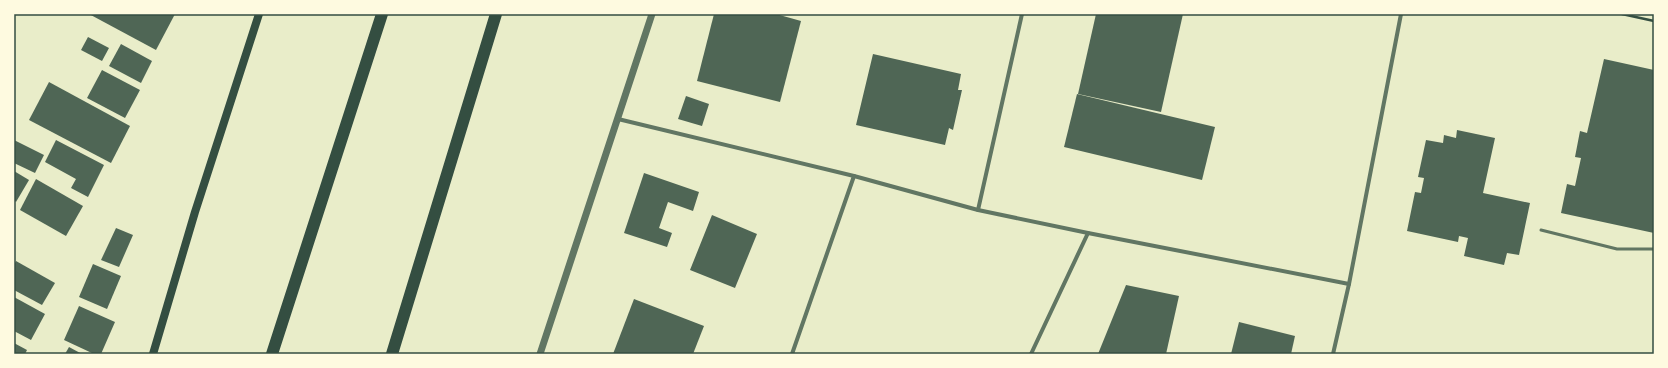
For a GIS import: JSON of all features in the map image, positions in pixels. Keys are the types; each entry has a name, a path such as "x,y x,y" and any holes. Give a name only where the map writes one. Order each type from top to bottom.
{"highway":[{"path":"272,354 382,14"},
{"path":"392,354 496,14"}],"main road":[{"path":"153,354 195,212 259,14"}],"street":[{"path":"540,354 652,14"},
{"path":"978,210 1022,14"},
{"path":"1333,354 1349,284 1400,14"},
{"path":"618,119 854,176 978,210 1349,284"},
{"path":"792,354 854,176"},
{"path":"1031,354 1088,233"}],"lane":[{"path":"1541,230 1617,249 1654,249"}],"path":[{"path":"1622,14 1654,21"}],"building":[{"path":"89,14 175,14 156,50"},
{"path":"714,14 776,14 801,21 780,102 697,81"},
{"path":"1096,14 1183,14 1161,112 1078,94"},
{"path":"88,37 109,48 102,61 81,50"},
{"path":"121,44 152,61 141,83 109,66"},
{"path":"873,54 961,74 958,90 962,90 953,130 949,128 945,145 856,125"},
{"path":"1604,59 1654,70 1654,233 1561,213 1567,184 1575,186 1581,158 1575,157 1580,131 1587,133"},
{"path":"102,70 140,90 125,118 87,98"},
{"path":"49,82 130,126 111,163 29,120"},
{"path":"1077,94 1215,127 1202,180 1064,147"},
{"path":"686,96 709,104 702,126 678,119"},
{"path":"1457,130 1495,138 1483,193 1530,203 1519,255 1507,253 1504,265 1464,256 1468,238 1459,236 1458,242 1407,231 1415,192 1421,193 1424,178 1418,177 1426,140 1443,143 1444,135 1456,138"},
{"path":"14,140 44,155 35,173 14,163"},
{"path":"56,140 104,165 88,197 71,188 76,179 45,162"},
{"path":"14,171 29,180 16,202 14,200"},
{"path":"644,173 699,192 693,211 668,202 659,228 672,233 667,247 624,233"},
{"path":"36,179 83,206 66,236 20,210"},
{"path":"712,215 757,234 735,288 690,270"},
{"path":"116,228 133,235 119,267 101,260"},
{"path":"16,261 55,283 42,305 14,290 14,265"},
{"path":"93,264 121,276 107,309 79,297"},
{"path":"1126,285 1179,296 1166,354 1098,354"},
{"path":"14,297 45,314 31,340 14,331"},
{"path":"634,299 704,326 693,354 613,354"},
{"path":"79,306 115,322 101,354 94,354 64,340"},
{"path":"1239,322 1295,336 1291,354 1231,354"},
{"path":"14,343 27,350 25,354 14,354"},
{"path":"69,347 82,354 65,354"}]}
